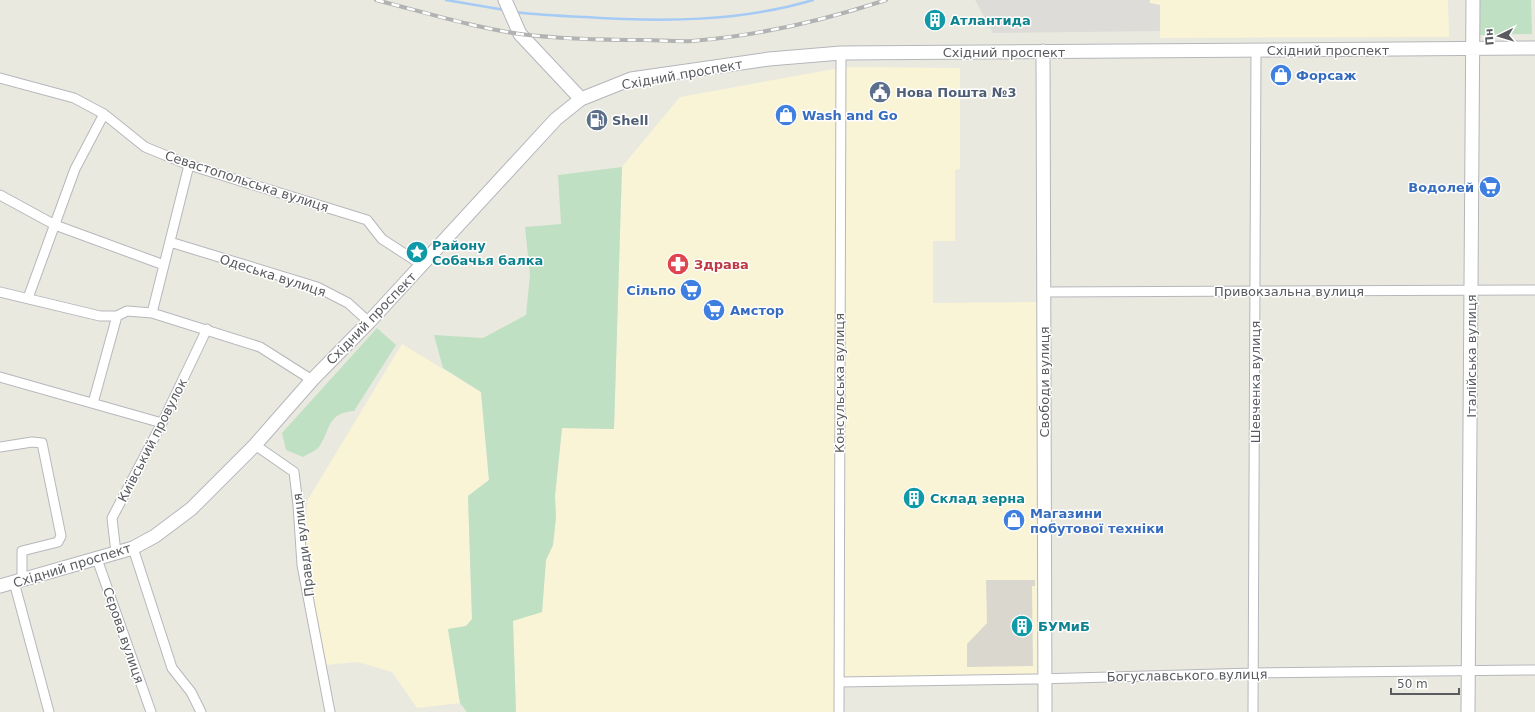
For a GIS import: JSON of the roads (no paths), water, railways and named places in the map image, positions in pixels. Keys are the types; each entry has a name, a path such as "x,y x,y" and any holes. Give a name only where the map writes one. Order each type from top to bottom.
{"main road":[{"path":"505,0 520,34 581,99"},
{"name":"Італійська вулиця","path":"1468,712 1473,0"},
{"name":"Східний проспект","path":"0,586 133,548 155,536 191,509 255,445 312,380 369,322 556,119 581,99 631,80 762,60 841,53 1535,48"},
{"name":"Свободи вулиця","path":"1043,51 1045,712"}],"street":[{"name":"Шевченка вулиця","path":"1254,712 1256,51"},
{"name":"Консульська вулиця","path":"839,712 841,53"},
{"name":"Севастопольська вулиця","path":"0,78 74,98 104,114 145,147 189,165 367,220 382,238 422,265"},
{"path":"28,298 75,169 104,114"},
{"path":"152,313 189,165"},
{"path":"0,195 55,225 164,265"},
{"name":"Одеська вулиця","path":"170,242 317,287 348,303 369,322"},
{"name":"Привокзальна вулиця","path":"1044,292 1535,290"},
{"path":"0,292 100,316 117,316 127,311 152,313 207,329 260,347 312,380"},
{"path":"94,403 117,316"},
{"name":"Київський провулок","path":"116,553 112,518 162,423 207,329"},
{"path":"0,377 162,423"},
{"path":"0,447 32,442 42,443 61,536 58,542 22,551 18,581 49,712"},
{"name":"Правди вулиця","path":"255,445 294,472 302,565 330,712"},
{"path":"133,548 172,668 191,692 202,712"},
{"name":"Сєрова вулиця","path":"97,559 151,712"},
{"name":"Богуславського вулиця","path":"839,682 1044,679 1254,673 1469,672 1535,670"}],"waterway":[{"path":"446,0 505,10"},
{"path":"515,12 614,19 700,19 757,13 813,0"}],"railway":[{"path":"376,0 466,23 520,34 582,39 680,41 716,39 766,31 839,14 886,0"}],"place":[{"name":"Атлантида","path":"935,20"},
{"name":"Форсаж","path":"1281,75"},
{"name":"Нова Пошта №3","path":"880,92"},
{"name":"Wash and Go","path":"786,115"},
{"name":"Shell","path":"597,120"},
{"name":"Водолей","path":"1490,187"},
{"name":"Району Собачья балка","path":"417,252"},
{"name":"Здрава","path":"678,264"},
{"name":"Сільпо","path":"691,290"},
{"name":"Амстор","path":"714,310"},
{"name":"Склад зерна","path":"914,498"},
{"name":"Магазини побутової техніки","path":"1014,520"},
{"name":"БУМиБ","path":"1022,626"}]}
